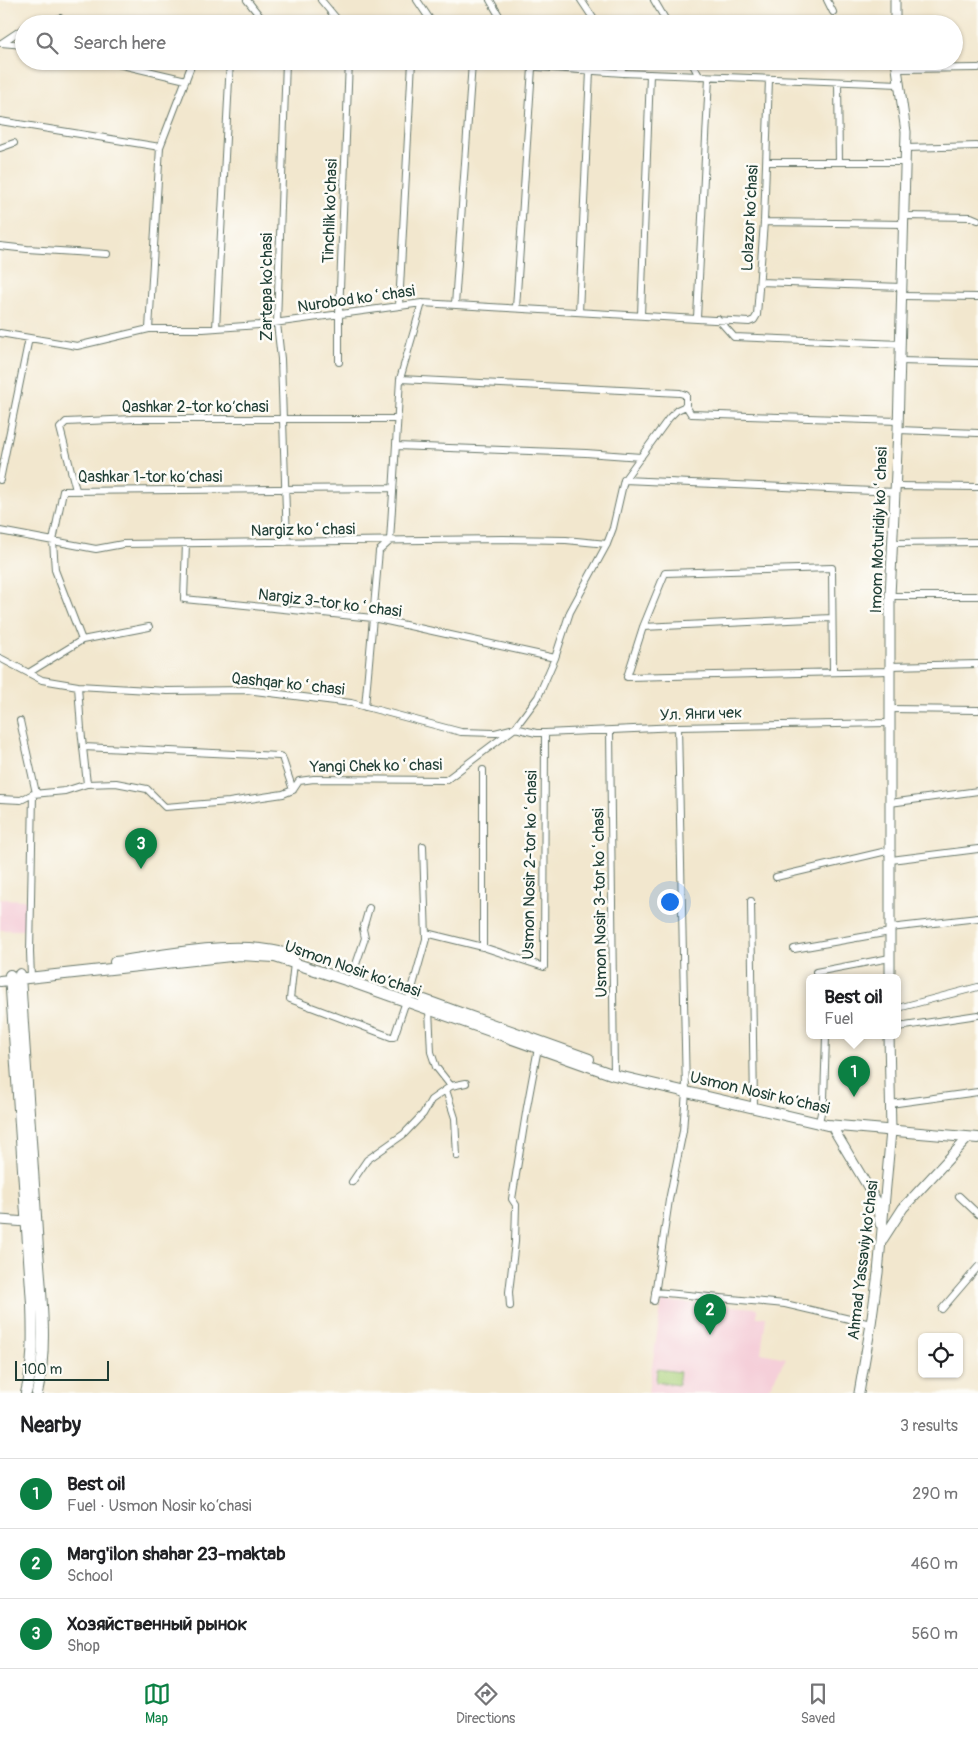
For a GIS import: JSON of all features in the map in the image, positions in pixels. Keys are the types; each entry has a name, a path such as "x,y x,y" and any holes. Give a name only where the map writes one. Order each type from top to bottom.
{"main road":[{"name":"Usmon Nosir ko‘chasi","path":"15,977 202,950 250,947 281,951 352,976 408,999 476,1018 626,1077 831,1125 973,1138"},
{"name":"Usmon Nosir ko‘chasi","path":"15,977 240,955 275,957 382,989"},
{"path":"15,977 32,1223 43,1347 42,1370 37,1393"},
{"name":"Usmon Nosir ko‘chasi","path":"408,999 429,1010 614,1072"},
{"path":"26,1393 32,1371 33,1348 32,1223"}],"street":[{"path":"246,0 258,15"},
{"path":"321,0 334,15"},
{"path":"417,0 428,15"},
{"path":"490,0 499,15"},
{"path":"582,0 591,15"},
{"path":"654,0 663,15"},
{"path":"826,0 833,12"},
{"path":"895,0 895,15"},
{"path":"1,43 15,34"},
{"path":"1,43 15,44"},
{"path":"963,67 978,68"},
{"path":"143,70 186,80"},
{"path":"149,329 160,148 190,70"},
{"path":"216,328 230,70"},
{"name":"Zartepa ko'chasi","path":"286,70 277,323 281,360 287,542"},
{"name":"Tinchlik ko'chasi","path":"339,362 339,314 349,70"},
{"path":"399,306 412,70"},
{"path":"456,305 472,70"},
{"path":"516,308 530,70"},
{"path":"581,70 899,84"},
{"path":"695,70 699,76"},
{"name":"Imom Moturidiy koʻchasi","path":"890,974 890,596 898,426 906,162 906,132 898,70"},
{"path":"579,312 590,71"},
{"path":"641,315 650,74"},
{"path":"697,318 709,77"},
{"name":"Lolazor ko‘chasi","path":"718,319 749,322 754,320 757,315 764,222 769,79"},
{"path":"838,82 839,162"},
{"path":"0,121 160,148"},
{"path":"0,148 14,143"},
{"path":"906,148 978,146"},
{"path":"766,162 906,162"},
{"path":"764,222 971,217 978,220"},
{"path":"0,246 107,254"},
{"path":"760,282 978,297"},
{"path":"365,707 379,551 390,541 400,379 422,303"},
{"name":"Nurobod koʻchasi","path":"0,333 77,346 149,329 216,328 277,323 422,303 718,319"},
{"path":"718,319 734,337 900,344"},
{"path":"0,480 29,338"},
{"path":"900,361 978,363"},
{"path":"400,379 680,393 686,395 686,406 691,414 898,426 978,433"},
{"path":"624,480 669,418 677,410 686,406"},
{"name":"Qashkar 2-tor koʼchasi","path":"76,490 60,428 66,422 134,419 397,419"},
{"path":"396,446 586,453 641,457"},
{"path":"624,480 895,489 978,487"},
{"name":"Yangi Chek koʻchasi","path":"0,799 24,800 34,794 65,791 87,784 116,783 147,789 165,807 229,802 283,794 292,790 299,781 314,779 446,780 515,728 538,697 555,658 570,612 607,544 613,528 624,480"},
{"name":"Qashkar 1-tor koʼchasi","path":"82,640 55,570 53,541 63,490 393,488"},
{"name":"Nargiz koʻchasi","path":"0,531 96,549 123,544 503,539 566,540 607,544"},
{"path":"892,543 978,542"},
{"name":"Nargiz 3-tor koʻchasi","path":"186,544 184,599 373,618 555,658"},
{"path":"833,672 832,568 665,573 643,627 627,677 833,672 978,664"},
{"path":"890,596 978,596"},
{"path":"643,627 832,618"},
{"path":"30,672 82,640 149,627"},
{"name":"Qashqar koʻchasi","path":"0,658 30,672 42,680 78,686 167,691 247,690 351,703 461,732 495,733 515,728"},
{"path":"78,686 87,784"},
{"path":"889,709 978,710"},
{"path":"15,977 34,794 20,722"},
{"name":"Ул. Янги чек","path":"515,728 545,733 678,727 890,723"},
{"path":"654,1301 672,1183 683,1131 686,1091 678,727"},
{"name":"Usmon Nosir 3-tor koʻchasi","path":"610,731 614,1072"},
{"name":"Usmon Nosir 2-tor koʻchasi","path":"426,933 483,947 544,967 545,733"},
{"path":"83,747 279,756 282,758 292,790"},
{"path":"483,770 483,947"},
{"path":"890,803 978,790"},
{"path":"294,963 290,998 394,1037 408,999 426,939 423,846"},
{"path":"776,877 891,855 978,849"},
{"path":"751,901 754,1107"},
{"path":"352,976 365,938 363,929 368,908"},
{"path":"794,950 890,930 978,918"},
{"path":"816,972 890,958"},
{"path":"901,1007 978,987"},
{"path":"429,1010 431,1052 436,1067 448,1088 455,1118 457,1156"},
{"path":"901,1026 978,1015"},
{"path":"819,1122 824,1099 826,1039"},
{"path":"889,1039 892,1131"},
{"path":"510,1306 509,1292 515,1242 516,1205 512,1199 538,1048"},
{"path":"352,1182 367,1160 404,1134 422,1114 431,1100 448,1088 466,1084"},
{"path":"890,1104 978,1092"},
{"path":"831,1125 877,1202 882,1242"},
{"name":"Ahmad Yassaviy ko'chasi","path":"859,1393 882,1242 892,1131"},
{"path":"882,1242 902,1208 973,1138"},
{"path":"959,1196 978,1214"},
{"path":"0,1220 32,1223"},
{"path":"942,1309 978,1267"},
{"path":"655,1292 785,1304 871,1324"}],"shaded area":[{"path":"0,899 27,900 25,930 0,930"},
{"path":"662,1301 757,1308 757,1317 766,1317 761,1353 786,1358 766,1393 648,1393"}],"green space":[{"path":"657,1369 680,1372 678,1385 656,1382"}],"place":[{"name":"Хозяйственный рынок","path":"141,869"},
{"name":"Best oil","path":"854,1097"},
{"name":"Marg'ilon shahar 23-maktab","path":"710,1335"}]}
